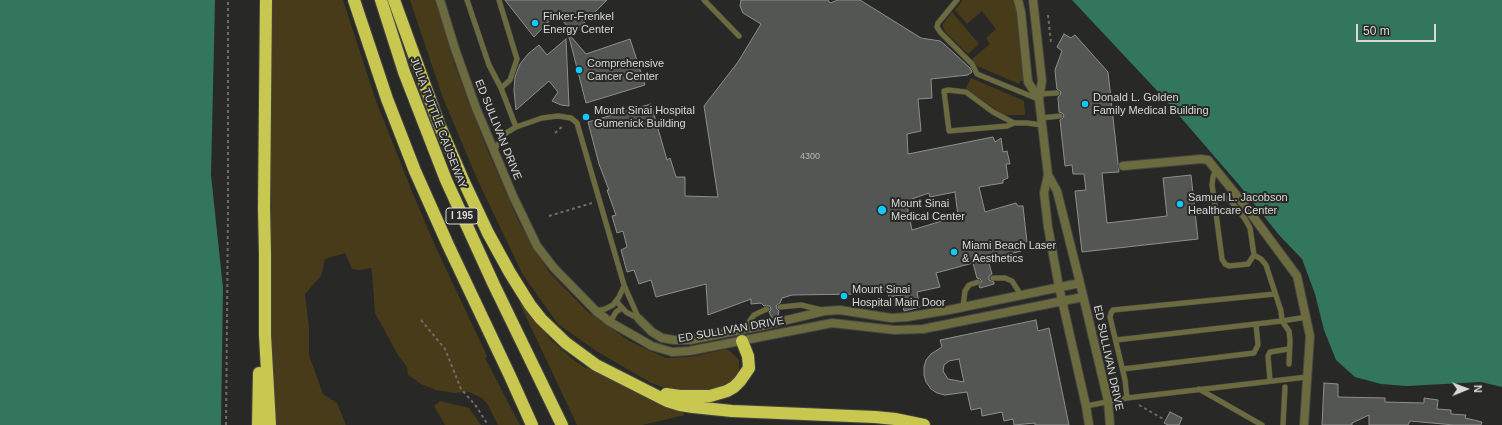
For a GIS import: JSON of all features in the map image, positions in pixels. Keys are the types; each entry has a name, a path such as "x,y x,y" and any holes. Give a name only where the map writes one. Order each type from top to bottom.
{"highway":[{"path":"266,0 264,208 265,342 270,425"},
{"name":"I 195","path":"354,0 387,99 415,172 532,425"},
{"name":"JULIA TUTTLE CAUSEWAY","path":"381,0 404,72 446,180 494,285 562,425"},
{"path":"394,0 423,81 464,182 488,232 521,290 541,318 566,344 596,366 667,401 693,407 775,413 875,417 901,420 924,425"},
{"path":"258,425 259,254 264,208"},
{"path":"644,389 680,396 710,396 727,392 740,382 749,368 748,356 742,341"}],"street":[{"name":"ED SULLIVAN DRIVE","path":"440,0 464,74 494,150 537,246 554,268 596,311 610,322 652,346 667,351 689,351 832,324 895,330 923,329 1083,297"},
{"name":"ED SULLIVAN DRIVE","path":"1018,0 1028,82 1039,97"},
{"name":"ED SULLIVAN DRIVE","path":"1033,0 1042,81 1039,97 1048,175 1044,193 1048,227 1062,301 1089,425"},
{"path":"1022,23 1035,13"},
{"path":"1123,166 1201,159 1208,160 1216,168 1297,276 1310,336 1304,425"},
{"name":"ED SULLIVAN DRIVE","path":"1048,175 1057,191 1080,283 1108,401 1110,425"},
{"name":"ED SULLIVAN DRIVE","path":"639,319 657,336 674,340 690,340 744,328 766,325 825,311 840,310 891,318 921,315 1080,283"}],"lane":[{"path":"467,0 489,65 501,88 516,127"},
{"path":"498,0 517,59 510,80 501,88"},
{"path":"704,0 739,36"},
{"path":"957,0 938,23 937,27 941,33 972,64 977,74 1039,97 1057,93"},
{"path":"1014,122 1007,126 949,131 944,91 966,92 992,112 1014,122 1027,123 1060,116"},
{"path":"494,150 506,133 516,127 551,116 568,117 577,123 624,285 639,319"},
{"path":"1214,198 1227,198 1245,218 1250,228 1254,255 1248,264 1229,266 1222,260 1212,185 1216,168"},
{"path":"1254,255 1261,259 1266,265 1274,294 1281,311 1282,321 1289,330 1289,364"},
{"path":"993,278 1005,278 1012,281 1021,295"},
{"path":"963,307 965,291 968,285 978,282"},
{"path":"596,311 610,308 617,302 624,285"},
{"path":"1127,398 1123,369 1110,317 1113,310 1274,294"},
{"path":"617,302 631,315 639,319"},
{"path":"780,307 801,305 825,311"},
{"path":"610,322 616,312 622,308"},
{"path":"744,328 754,315 767,309"},
{"path":"1116,340 1307,317"},
{"path":"1123,369 1254,353 1258,345 1256,324"},
{"path":"1270,381 1268,356 1270,352 1289,349"},
{"path":"1086,406 1127,398 1307,376"},
{"path":"1283,425 1285,386"},
{"path":"1199,389 1262,425"}],"path":[{"path":"226,425 228,0"},
{"path":"1048,15 1051,43"},
{"path":"555,133 564,125"},
{"path":"549,216 594,202"},
{"path":"421,320 445,349 461,389 476,406 488,425"},
{"path":"1136,403 1165,420"}],"shaded area":[{"path":"0,0 215,0 211,175 223,288 221,425 0,425"},
{"path":"272,0 343,0 376,101 413,194 437,250 487,356 485,358 520,425 498,425 488,405 482,398 469,392 454,393 436,390 421,384 408,375 407,367 398,355 375,313 371,268 358,270 352,269 345,253 325,259 321,276 305,294 309,328 309,355 323,394 337,403 346,425 276,425 271,393 269,360"},
{"path":"410,0 436,0 453,60 487,149 519,222 549,272 587,311 629,341 666,358 691,357 726,349 730,351 739,360 739,373 732,382 718,390 673,390 651,383 598,352 558,324 523,275 478,181 443,98"},
{"path":"963,0 1015,0 1024,81 1020,81 1019,84 975,65 972,59 990,44 986,38 996,29 982,11 967,24 955,10"},
{"path":"1072,0 1502,0 1502,387 1481,382 1407,386 1381,384 1355,377 1336,360 1324,330 1315,294 1302,259 1279,235 1240,186 1163,97"},
{"path":"952,12 979,44 968,54 945,32 943,27 943,24"},
{"path":"971,78 1024,101 1025,115 1005,115 999,112 966,88"},
{"path":"522,303 551,340 575,361 587,369 588,366 619,383 679,410 685,415 642,425 577,425 520,304"},
{"path":"440,401 469,408 481,425 445,425 434,406"}],"building":[{"name":"Finker-Frenkel Energy Center","path":"505,0 607,0 574,33 556,14 534,37"},
{"path":"741,0 828,0 830,3 838,0 860,0 921,38 940,41 970,68 972,72 968,75 931,79 932,98 918,99 921,131 907,134 908,154 993,137 995,142 1001,138 1003,152 1007,151 1010,164 1006,164 1008,178 1003,180 1003,183 979,187 985,212 1016,203 1018,206 1023,206 1027,242 1020,243 1021,251 988,260 992,274 989,276 989,280 994,282 994,284 980,288 979,286 982,281 977,278 973,263 936,273 940,287 917,292 920,307 904,311 901,295 889,297 888,291 859,294 792,295 782,298 780,303 776,306 779,311 778,316 772,318 769,312 771,310 770,306 764,306 761,303 751,304 751,299 708,315 706,284 656,297 651,280 639,284 634,270 627,272 621,250 627,247 623,231 617,233 612,216 616,215 607,190 609,190 599,164 588,122 651,104 667,160 670,158 676,177 685,177 685,196 718,197 704,106 738,62 761,24 743,13 740,6","holes":["955,192 958,216 912,230 906,201 929,193 930,197"]},
{"path":"568,33 586,54 630,39 645,85 586,103"},
{"path":"1064,34 1071,38 1075,35 1108,72 1119,172 1102,173 1107,223 1167,216 1163,178 1191,175 1198,239 1082,252 1075,191 1086,190 1084,174 1073,174 1072,165 1065,166 1060,120 1064,115 1059,112 1058,97 1061,92 1057,89 1055,70 1062,51 1057,47"},
{"path":"566,39 569,106 561,105 552,101 558,92 549,81 516,110 514,90 515,77 520,64 528,54 539,45 547,55"},
{"path":"1036,320 1038,331 1049,328 1069,425 1035,425 1035,423 1014,425 1013,419 1004,421 1002,412 982,416 981,408 971,410 967,392 945,395 937,393 931,389 926,382 924,367 926,360 931,354 942,347 940,340","holes":["959,359 964,382 948,379 943,371 944,365 949,361"]},
{"path":"1324,383 1338,384 1338,397 1385,398 1385,402 1424,403 1424,398 1438,400 1437,409 1451,410 1451,414 1466,415 1465,418 1482,422 1481,425 1454,425 1410,421 1408,425 1369,425 1369,415 1352,423 1352,425 1322,425"},
{"path":"1170,412 1182,418 1179,425 1168,425 1164,423"}],"place":[{"name":"Finker-Frenkel Energy Center","path":"535,23"},
{"name":"Comprehensive Cancer Center","path":"579,70"},
{"name":"Donald L. Golden Family Medical Building","path":"1085,104"},
{"name":"Mount Sinai Hospital Gumenick Building","path":"586,117"},
{"name":"Samuel L. Jacobson Healthcare Center","path":"1180,204"},
{"name":"Mount Sinai Medical Center","path":"882,210"},
{"name":"Miami Beach Laser & Aesthetics","path":"954,252"},
{"name":"Mount Sinai Hospital Main Door","path":"844,296"}]}
